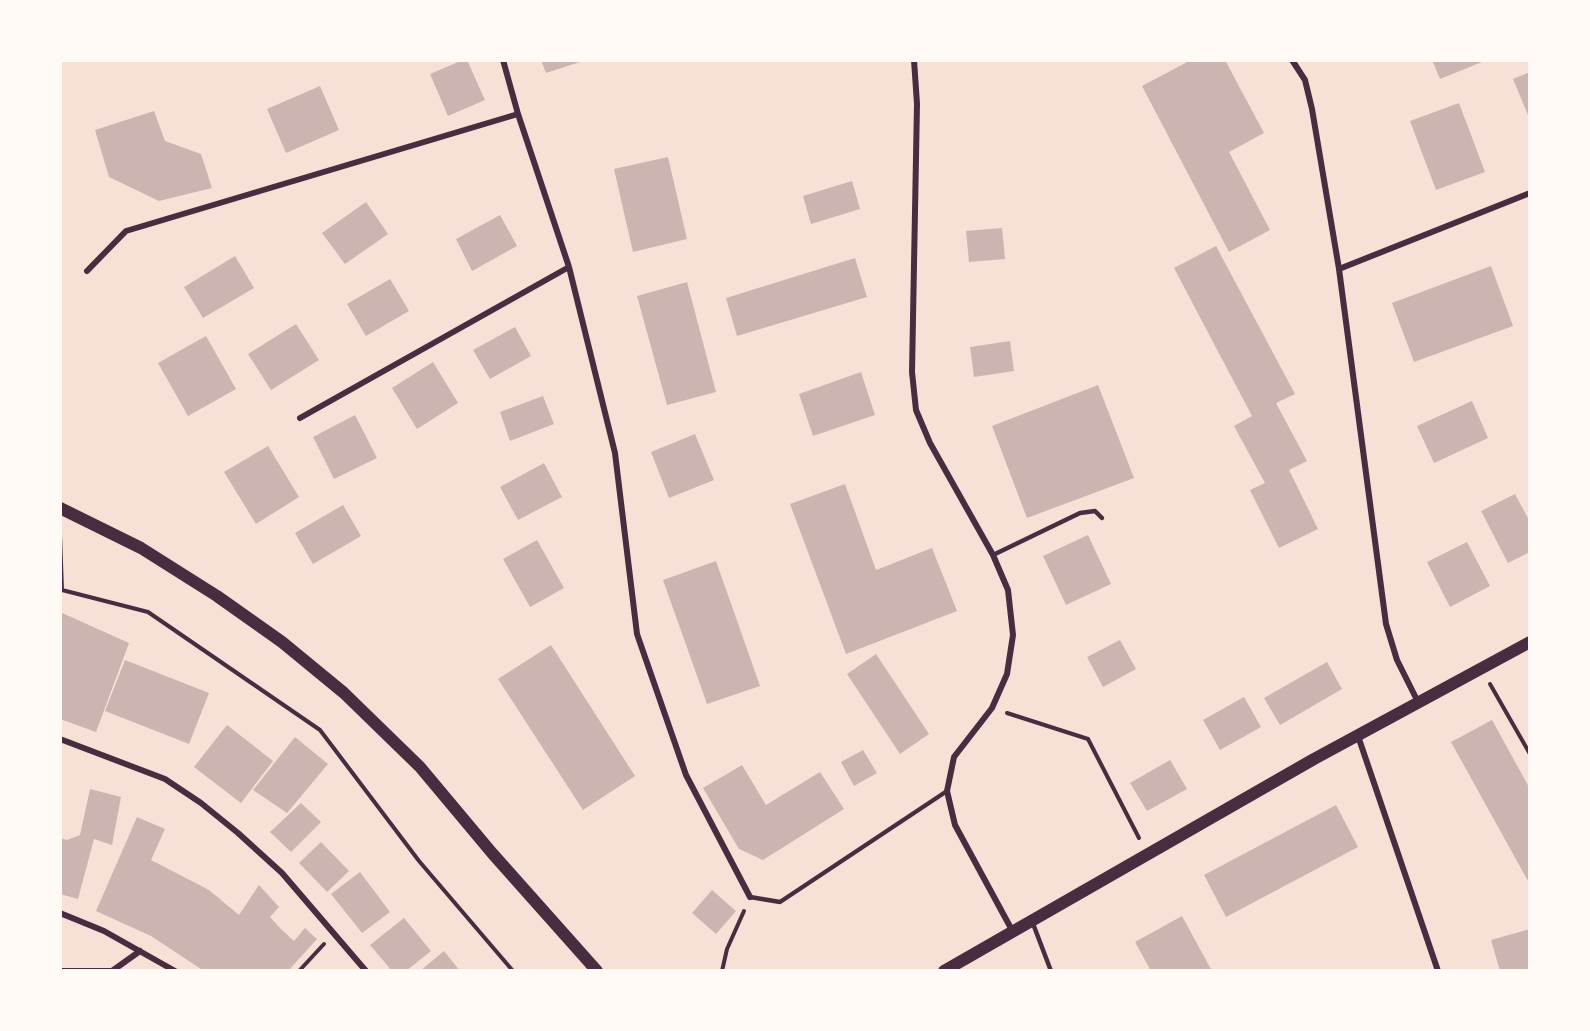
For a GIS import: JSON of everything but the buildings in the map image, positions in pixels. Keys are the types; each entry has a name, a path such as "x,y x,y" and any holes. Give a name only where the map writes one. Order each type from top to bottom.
{"main road":[{"path":"60,508 141,548 217,596 282,642 344,693 420,767 492,853 597,971"},
{"path":"944,971 1357,735 1530,642"}],"street":[{"path":"503,60 518,114 569,267 615,453 637,634 686,775 750,897"},
{"path":"914,60 917,104 912,372 916,410 930,443 993,555 1008,590 1013,635 1007,674 992,708 954,757 947,791 955,825 1013,932"},
{"path":"1293,60 1305,80 1312,109 1339,269 1386,624 1397,660 1418,702"},
{"path":"87,271 126,231 518,114"},
{"path":"1339,269 1530,194"},
{"path":"300,418 569,267"},
{"path":"1357,735 1438,971"},
{"path":"60,739 165,779 201,803 282,873 366,971"},
{"path":"60,913 104,931 175,971"},
{"path":"60,970 112,970 140,951"}],"lane":[{"path":"993,555 1080,513 1095,511 1102,518"},
{"path":"750,897 780,902 947,791"},
{"path":"1032,921 1051,971"}],"path":[{"path":"60,534 61,590 148,612 320,730 419,861 513,971"},
{"path":"1482,668 1530,754"},
{"path":"992,708 1088,739 1148,854"},
{"path":"722,971 727,949 750,897"},
{"path":"299,971 333,931"}]}
